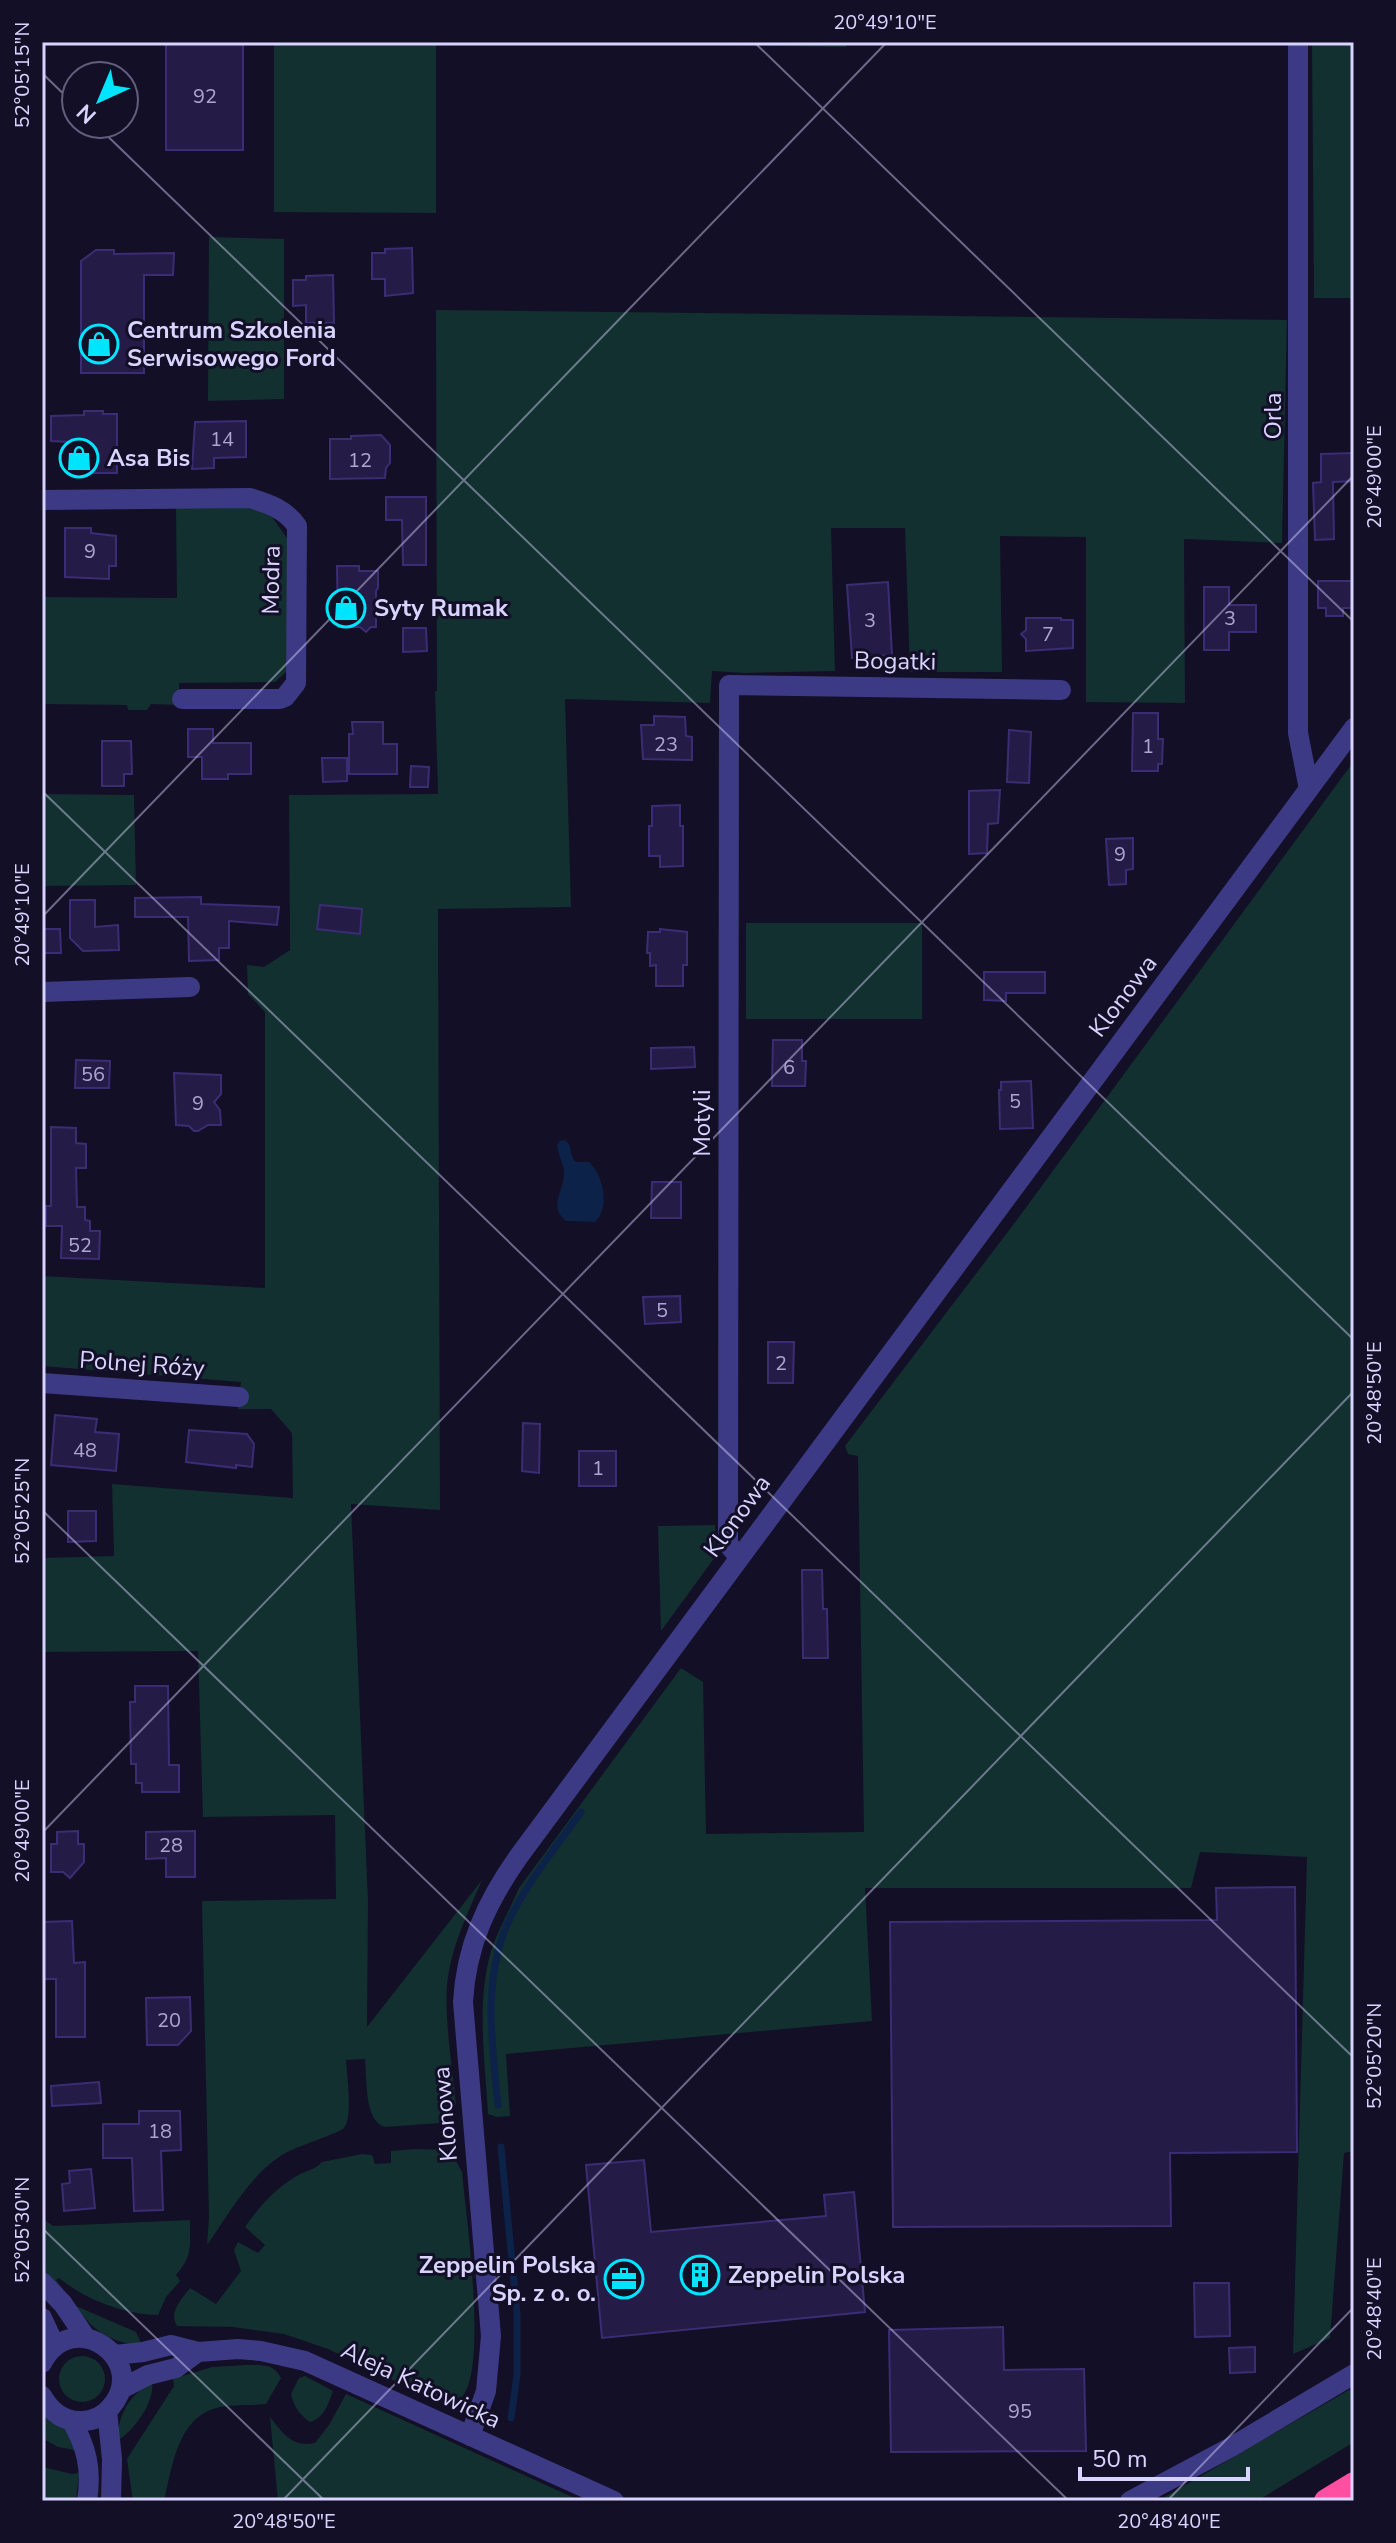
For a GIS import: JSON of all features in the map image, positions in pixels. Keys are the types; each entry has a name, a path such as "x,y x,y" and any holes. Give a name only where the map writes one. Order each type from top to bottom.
{"highway":[{"path":"1317,2501 1341,2492"}],"street":[{"name":"Orla","path":"1298,42 1298,733 1309,789"},
{"name":"Modra","path":"42,500 250,498 276,507 289,515 297,526 296,683 280,699 182,699"},
{"name":"Bogatki","path":"729,685 1061,690"},
{"name":"Motyli","path":"729,685 728,1544 739,1557"},
{"name":"Klonowa","path":"470,2436 486,2391 491,2358 464,2017 464,1985 481,1919 502,1880 1354,728"},
{"path":"42,992 190,987"},
{"name":"Polnej Róży","path":"42,1383 239,1397"},
{"path":"42,2282 63,2304 86,2338"},
{"path":"42,2318 48,2354 64,2341 86,2338 104,2345 114,2355 121,2371 121,2389 116,2401 94,2419 71,2420 62,2417 44,2402"},
{"name":"Aleja Katowicka","path":"114,2355 171,2345 198,2352 261,2351 305,2361 614,2501"},
{"name":"Aleja Katowicka","path":"121,2389 148,2375 176,2368 198,2352"},
{"path":"1130,2501 1233,2446 1354,2374"},
{"path":"107,2411 113,2479 111,2501"},
{"path":"71,2420 88,2455 87,2501"}],"green space":[{"path":"274,42 436,42 436,213 274,212"},
{"path":"513,42 846,42 846,47"},
{"path":"1312,42 1354,42 1354,298 1314,298"},
{"path":"209,237 284,239 284,399 208,401"},
{"path":"436,310 1287,320 1282,543 1184,539 1185,703 1086,702 1086,537 1000,536 1002,672 910,672 905,528 831,528 835,671 712,671 710,703 565,699 571,907 438,909 440,1510 351,1504 368,1901 367,2027 482,1880 456,1945 447,1986 456,2104 451,2115 441,2123 385,2127 373,2117 370,2108 365,2059 346,2060 349,2106 344,2128 288,2152 270,2164 240,2196 207,2245 202,1901 336,1899 335,1815 203,1817 198,1651 42,1652 42,1558 114,1556 112,1484 293,1498 292,1433 271,1409 238,1409 241,1382 42,1366 42,1276 265,1288 265,1012 248,994 247,965 264,967 290,950 289,795 438,794 435,691"},
{"path":"251,506 272,517 289,541 286,672 275,682 179,683 179,705 151,704 147,710 128,710 127,705 42,704 42,597 177,598 176,507"},
{"path":"1354,761 1354,2151 1344,2153 1330,2338 1293,2354 1307,1857 1200,1852 1191,1888 865,1888 872,2021 506,2054 510,2116 488,2114 484,1991 486,1971 497,1935 519,1888 681,1668 703,1682 706,1834 864,1832 858,1456 848,1454 845,1446 1013,1225"},
{"path":"42,794 134,795 136,885 42,886"},
{"path":"746,923 922,923 922,1019 746,1019"},
{"path":"715,1525 715,1557 661,1631 658,1526"},
{"path":"450,2150 462,2172 471,2254 474,2356 470,2381 462,2397 451,2403 439,2402 328,2349 284,2334 233,2327 177,2326 175,2311 190,2288 216,2304 241,2271 234,2250 238,2242 258,2253 265,2245 245,2227 267,2199 288,2182 322,2162 362,2154 372,2155 375,2164 391,2163 391,2151"},
{"path":"42,2218 53,2226 190,2220 188,2256 176,2275 180,2281 166,2297 158,2315 132,2312 106,2304 80,2293 59,2278 56,2280 63,2289 60,2290 42,2267"},
{"path":"76,2306 136,2332 142,2345 122,2342 104,2334"},
{"path":"82,2356 98,2363 105,2379 98,2395 82,2402 66,2395 59,2379 66,2363"},
{"path":"212,2367 271,2367 281,2378 266,2404 222,2407 203,2414 178,2446 164,2501 133,2501 127,2459 174,2386 173,2379"},
{"path":"305,2376 333,2391 322,2414 310,2422 298,2410 291,2394 299,2378"},
{"path":"152,2383 150,2398 142,2415 118,2440 126,2406 137,2393"},
{"path":"1354,2387 1354,2442 1257,2501 1158,2501"},
{"path":"346,2394 581,2501 278,2501 270,2417 294,2441 315,2443"},
{"path":"42,2414 67,2430 75,2450 58,2447 42,2438"},
{"path":"43,2467 79,2473 76,2501 42,2501"}],"water":[{"path":"565,1140 574,1160 589,1162 601,1183 603,1208 595,1222 566,1221 560,1215 557,1203 564,1171 557,1145"}],"building":[{"path":"166,42 243,42 243,150 166,150"},
{"path":"412,248 413,293 385,296 385,279 372,279 372,253"},
{"path":"96,250 114,250 114,254 174,253 173,275 144,275 144,373 81,373 81,261"},
{"path":"333,275 334,323 306,323 306,305 293,306 293,280"},
{"path":"84,411 117,414 117,473 69,473 69,442 51,441 51,416 84,415"},
{"path":"246,421 246,457 214,458 214,468 192,469 195,422"},
{"path":"381,435 390,445 390,463 385,478 330,479 330,439"},
{"path":"1354,453 1354,481 1333,482 1334,539 1315,540 1313,483 1321,482 1321,454"},
{"path":"386,497 426,497 426,565 403,565 402,520 386,520"},
{"path":"65,528 91,528 91,533 116,536 116,566 109,566 109,579 65,577"},
{"path":"337,566 359,566 359,571 378,571 376,627 366,632 360,627 338,627"},
{"path":"1318,581 1354,581 1354,608 1343,608 1343,616 1326,616 1326,608 1318,608"},
{"path":"888,582 892,655 852,658 847,585"},
{"path":"1204,587 1229,587 1229,605 1256,605 1256,632 1229,632 1229,650 1204,650"},
{"path":"1026,618 1073,620 1073,648 1026,651 1026,639 1021,634 1026,630"},
{"path":"403,628 426,628 427,651 403,652"},
{"path":"1133,713 1158,713 1158,739 1163,739 1162,764 1158,764 1158,771 1132,771"},
{"path":"654,716 685,717 686,736 692,737 692,760 643,759 641,725 654,725"},
{"path":"352,722 383,722 383,744 397,744 397,774 349,774"},
{"path":"188,729 213,729 213,743 251,743 251,774 228,774 228,779 202,779 202,757 188,757"},
{"path":"1009,730 1031,732 1029,783 1007,782"},
{"path":"102,741 131,741 132,774 124,774 124,786 102,786"},
{"path":"322,758 347,758 347,781 323,782"},
{"path":"411,766 429,767 428,787 410,787"},
{"path":"1000,790 998,823 988,824 987,853 969,854 969,791"},
{"path":"680,805 683,866 660,867 660,856 649,856 652,806"},
{"path":"1133,838 1133,869 1126,870 1126,884 1109,885 1106,839"},
{"path":"201,897 201,904 279,907 277,925 229,921 229,948 219,948 219,960 189,961 188,917 135,917 135,898"},
{"path":"70,900 95,900 95,927 118,925 119,950 83,951 70,938"},
{"path":"320,905 362,909 360,934 317,929"},
{"path":"42,929 60,929 61,953 42,953"},
{"path":"660,929 687,932 687,965 683,965 683,986 656,986 656,965 650,966 650,953 647,953 648,932 660,932"},
{"path":"984,972 1045,972 1045,993 1006,993 1006,1001 984,1000"},
{"path":"773,1040 802,1040 802,1061 806,1061 805,1086 772,1086"},
{"path":"694,1047 695,1067 651,1069 651,1048"},
{"path":"76,1060 110,1061 109,1088 75,1088"},
{"path":"174,1073 221,1075 221,1094 214,1102 220,1110 221,1125 208,1125 194,1131 189,1126 176,1125"},
{"path":"1031,1081 1033,1128 1000,1129 1001,1082"},
{"path":"51,1127 76,1128 76,1143 86,1144 86,1168 76,1168 77,1207 85,1207 85,1220 90,1221 90,1231 100,1231 99,1259 61,1258 62,1226 46,1226 46,1206 51,1206"},
{"path":"652,1182 681,1182 681,1218 651,1218"},
{"path":"680,1296 681,1322 645,1324 643,1297"},
{"path":"768,1342 794,1342 793,1383 768,1383"},
{"path":"55,1415 97,1419 95,1432 119,1434 116,1471 51,1465"},
{"path":"523,1423 540,1424 539,1473 522,1471"},
{"path":"189,1430 247,1434 254,1444 252,1467 186,1462"},
{"path":"579,1451 616,1451 616,1486 579,1486"},
{"path":"68,1511 96,1511 96,1541 68,1542"},
{"path":"802,1570 822,1570 828,1658 803,1658"},
{"path":"135,1686 168,1686 169,1765 179,1765 179,1792 142,1792 142,1783 136,1783 136,1764 131,1764 130,1702 135,1702"},
{"path":"78,1831 78,1844 84,1844 84,1862 70,1878 63,1872 51,1872 51,1844 57,1844 57,1832"},
{"path":"195,1831 195,1877 166,1877 166,1858 146,1859 146,1832"},
{"path":"1295,1887 1297,2152 1170,2153 1171,2226 893,2227 890,1922 1217,1920 1216,1888"},
{"path":"72,1921 74,1963 85,1962 85,2037 56,2037 56,1979 42,1979 42,1922"},
{"path":"190,1997 191,2031 178,2045 147,2045 146,1998"},
{"path":"99,2082 101,2103 52,2106 51,2086"},
{"path":"139,2111 180,2111 181,2150 161,2151 163,2210 134,2211 132,2158 103,2158 103,2124 139,2124"},
{"name":"Zeppelin Polska","path":"644,2160 651,2232 826,2216 824,2195 854,2192 865,2312 602,2338 586,2165"},
{"path":"91,2169 95,2208 64,2211 62,2184 70,2183 69,2171"},
{"path":"1194,2283 1229,2283 1230,2336 1195,2337"},
{"path":"1003,2327 1004,2370 1084,2369 1086,2451 891,2452 889,2330"},
{"path":"1255,2347 1255,2372 1230,2373 1229,2348"}],"waterway":[{"path":"498,2105 491,2015 499,1948 521,1898 581,1812"},
{"path":"501,2147 517,2313 517,2375 511,2418"}],"place":[{"name":"Centrum Szkolenia Serwisowego Ford","path":"99,344"},
{"name":"Asa Bis","path":"79,458"},
{"name":"Syty Rumak","path":"346,608"},
{"name":"Zeppelin Polska","path":"700,2275"},
{"name":"Zeppelin Polska Sp. z o. o.","path":"624,2279"}]}
